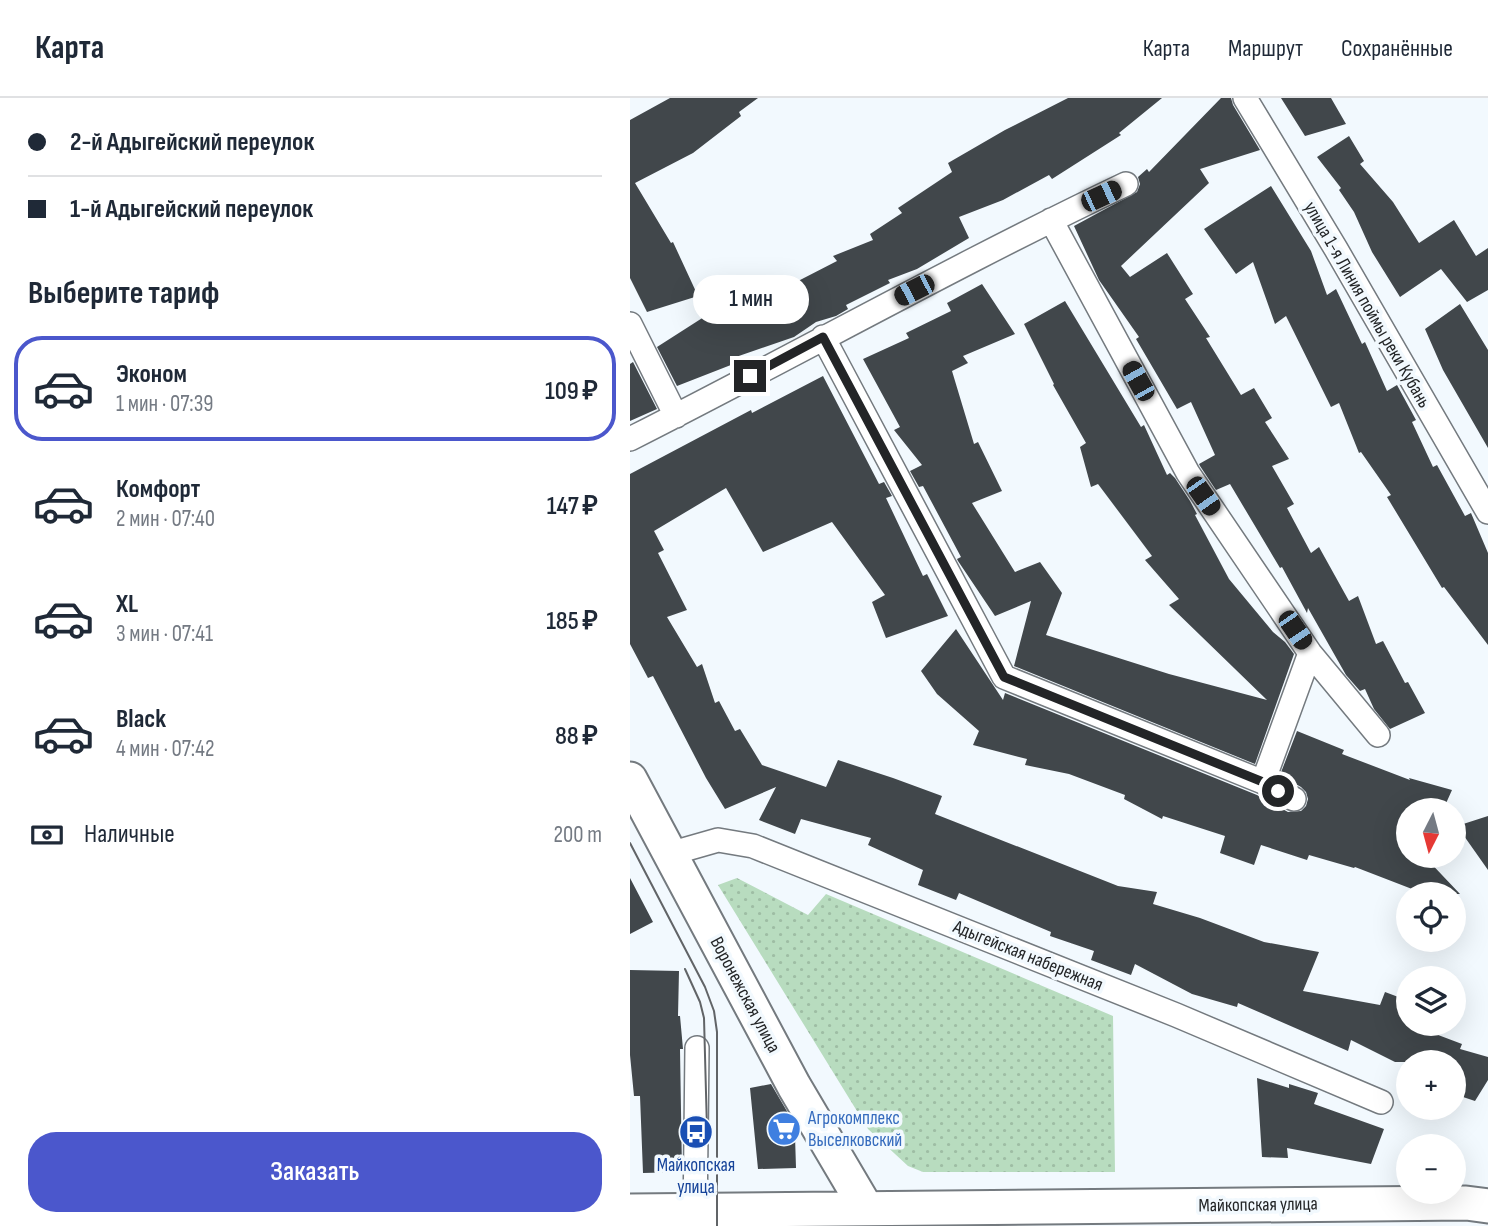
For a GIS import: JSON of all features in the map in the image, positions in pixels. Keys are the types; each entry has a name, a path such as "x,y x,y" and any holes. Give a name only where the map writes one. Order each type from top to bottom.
{"street":[{"name":"улица 1-я Линия поймы реки Кубань","path":"1245,98 1488,512"},
{"path":"630,439 823,337 1126,184"},
{"path":"1051,220 1188,473 1310,653 1378,735"},
{"path":"630,324 676,416"},
{"path":"823,337 1004,677 1263,782 1294,799"},
{"path":"1263,782 1310,653"},
{"name":"Воронежская улица","path":"630,779 794,1086 866,1208"},
{"name":"Адыгейская набережная","path":"669,854 718,840 753,846 1176,1015 1381,1102"},
{"path":"697,1048 699,1216"},
{"name":"Майкопская улица","path":"630,1211 699,1216 866,1208 1068,1217 1473,1211"}],"green space":[{"path":"737,878 808,915 826,894 1113,1016 1115,1172 923,1172 908,1166 868,1129 718,885"}],"building":[{"path":"670,98 758,98 739,112 741,116 693,153 635,183 671,243 673,242 698,296 647,312 630,278 630,120"},
{"path":"1068,98 1162,98 1119,133 1121,135 1052,179 1049,175 1003,200 959,217 969,238 917,269 888,280 890,283 846,305 848,309 816,322 794,337 733,358 736,363 677,386 657,347 707,315 709,320 768,299 767,297 837,261 833,256 873,240 870,234 902,213 898,208 952,172 948,163"},
{"path":"1221,98 1231,98 1260,150 1200,169 1209,183 1121,266 1130,277 1167,253 1193,294 1185,299 1210,337 1206,338 1241,395 1254,388 1272,418 1265,422 1289,459 1272,466 1294,504 1287,508 1311,553 1319,547 1349,601 1358,596 1376,644 1383,641 1405,683 1408,682 1425,713 1390,729 1374,709 1365,689 1360,691 1346,675 1308,608 1307,613 1282,567 1280,568 1230,484 1216,490 1200,466 1199,464 1215,455 1191,402 1177,409 1136,339 1139,337 1099,280 1074,226 1137,192 1140,184 1138,177 1147,169 1149,172"},
{"path":"1281,98 1331,98 1346,124 1305,136"},
{"path":"1349,136 1364,161 1360,164 1393,202 1419,243 1454,220 1476,256 1488,248 1488,290 1467,302 1441,269 1400,297 1372,252 1354,212 1339,190 1341,188 1317,157"},
{"path":"1271,186 1311,251 1327,295 1336,289 1362,344 1365,342 1387,391 1397,385 1416,420 1412,422 1433,467 1437,465 1465,516 1471,513 1488,553 1488,645 1444,587 1442,588 1387,497 1391,495 1361,452 1359,453 1339,403 1331,407 1286,316 1275,324 1253,262 1236,274 1204,229"},
{"path":"982,284 1015,334 963,356 968,363 952,371 974,444 978,442 1002,491 972,503 1015,572 1040,562 1062,593 1046,635 1169,674 1267,700 1169,605 1179,599 1145,560 1152,556 1098,484 1091,487 1080,447 1086,443 1053,385 1024,324 1065,301 1141,427 1144,425 1167,475 1170,473 1175,478 1190,501 1229,579 1294,654 1255,764 1014,666 1031,601 995,616 958,561 961,557 923,486 919,487 910,471 922,465 894,430 900,427 863,359 909,338 906,333 951,311 947,303"},
{"path":"1460,304 1488,350 1488,448 1443,370 1425,329"},
{"path":"633,362 657,409 630,421 630,364"},
{"path":"823,376 879,484 884,482 892,496 886,498 923,576 927,574 948,616 886,638 872,602 885,595 832,522 763,552 726,488 654,531 664,550 658,553 687,610 667,617 697,667 702,664 715,703 719,701 735,731 740,729 762,765 826,787 838,760 942,796 935,814 1118,886 1157,892 1153,904 1264,942 1319,952 1303,991 1380,1005 1385,992 1396,996 1396,1036 1441,1036 1462,1044 1460,1049 1464,1050 1396,1050 1396,1062 1351,1040 1348,1051 1238,1003 1237,1007 1192,994 1135,964 1131,975 1091,960 1094,951 1050,936 1051,932 959,893 956,900 918,885 923,870 868,845 871,838 801,819 795,834 759,820 776,787 725,809 653,676 648,678 630,644 630,474 751,410 752,413"},
{"path":"956,629 1003,700 1005,693 1257,795 1288,812 1301,811 1308,799 1301,787 1280,775 1297,731 1344,750 1342,754 1410,780 1409,778 1452,790 1448,798 1396,798 1396,868 1435,868 1449,882 1396,883 1355,867 1309,855 1307,860 1261,845 1254,865 1220,853 1225,836 1163,816 1162,819 1124,799 1125,795 1069,774 1025,765 1027,759 973,745 979,731 937,694 921,671"},
{"path":"1488,816 1488,870 1466,839 1466,823"},
{"path":"630,878 653,922 630,934"},
{"path":"630,970 679,971 678,1016 683,1049 680,1049 682,1172 643,1173 640,1096 634,1096 630,1055"},
{"path":"1466,1051 1488,1057 1488,1080 1475,1101 1466,1098"},
{"path":"1257,1078 1318,1093 1314,1104 1384,1129 1371,1164 1287,1148 1288,1158 1262,1157"},
{"path":"771,1084 788,1113 795,1136 796,1168 758,1169 750,1088"}],"tram line":[{"path":"630,843 705,987 714,1011 717,1032 717,1226"},
{"path":"685,969 704,1018 707,1130"}],"place":[{"name":"Агрокомплекс Выселковский","path":"784,1129"},
{"name":"Майкопская улица","path":"696,1132"}],"route":[{"path":"750,376 823,337 1004,677 1263,782 1278,791"}]}
